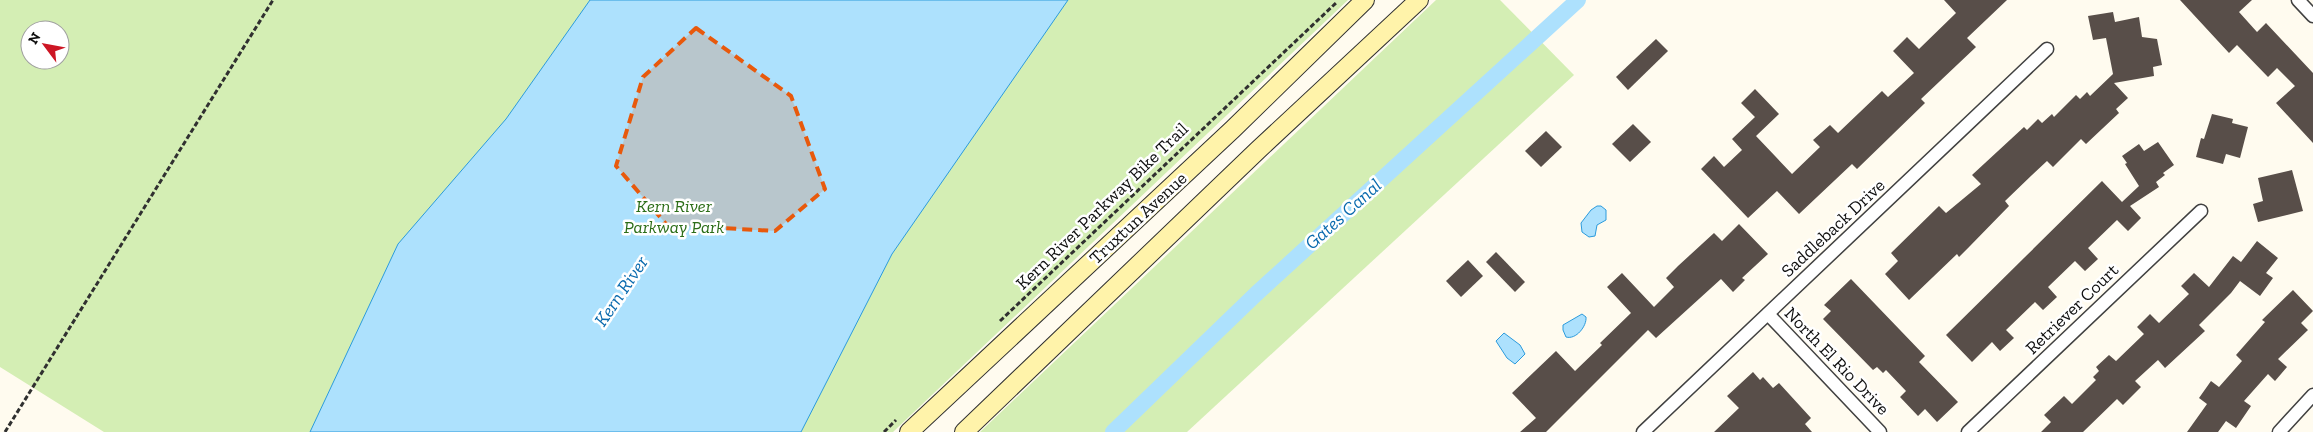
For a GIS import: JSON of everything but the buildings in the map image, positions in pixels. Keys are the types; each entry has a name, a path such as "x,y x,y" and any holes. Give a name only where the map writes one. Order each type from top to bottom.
{"main road":[{"name":"Truxtun Avenue","path":"903,425 1233,129 1365,0"},
{"name":"Truxtun Avenue","path":"964,432 1258,150 1419,0"}],"street":[{"path":"2298,0 2313,16"},
{"name":"Saddleback Drive","path":"1643,432 2047,49"},
{"name":"Retriever Court","path":"1968,432 2201,211"},
{"name":"North El Rio Drive","path":"1768,314 1880,432"},
{"path":"2279,432 2313,395"}],"path":[{"path":"5,432 273,0"},
{"name":"Kern River Parkway Bike Trail","path":"1000,322 1339,0"},
{"path":"884,432 903,425"}],"highlighted area":[{"path":"696,28 791,96 825,189 775,231 667,225 616,166 643,77"}],"green space":[{"name":"Kern River Parkway Park","path":"0,0 1348,0 893,432 104,432 0,367"},
{"path":"1436,0 1500,0 1574,75 1187,432 980,432"}],"water":[{"name":"Kern River","path":"590,0 1068,0 892,254 801,432 310,432 398,244 506,119"},
{"path":"1601,206 1606,210 1606,220 1597,225 1595,236 1589,237 1582,232 1581,223 1591,210"},
{"path":"1582,314 1586,317 1583,328 1577,334 1566,337 1563,325"},
{"path":"1504,333 1520,345 1525,354 1515,364 1507,358 1496,341"}],"waterway":[{"name":"Gates Canal","path":"1113,432 1256,294 1578,0"}]}
